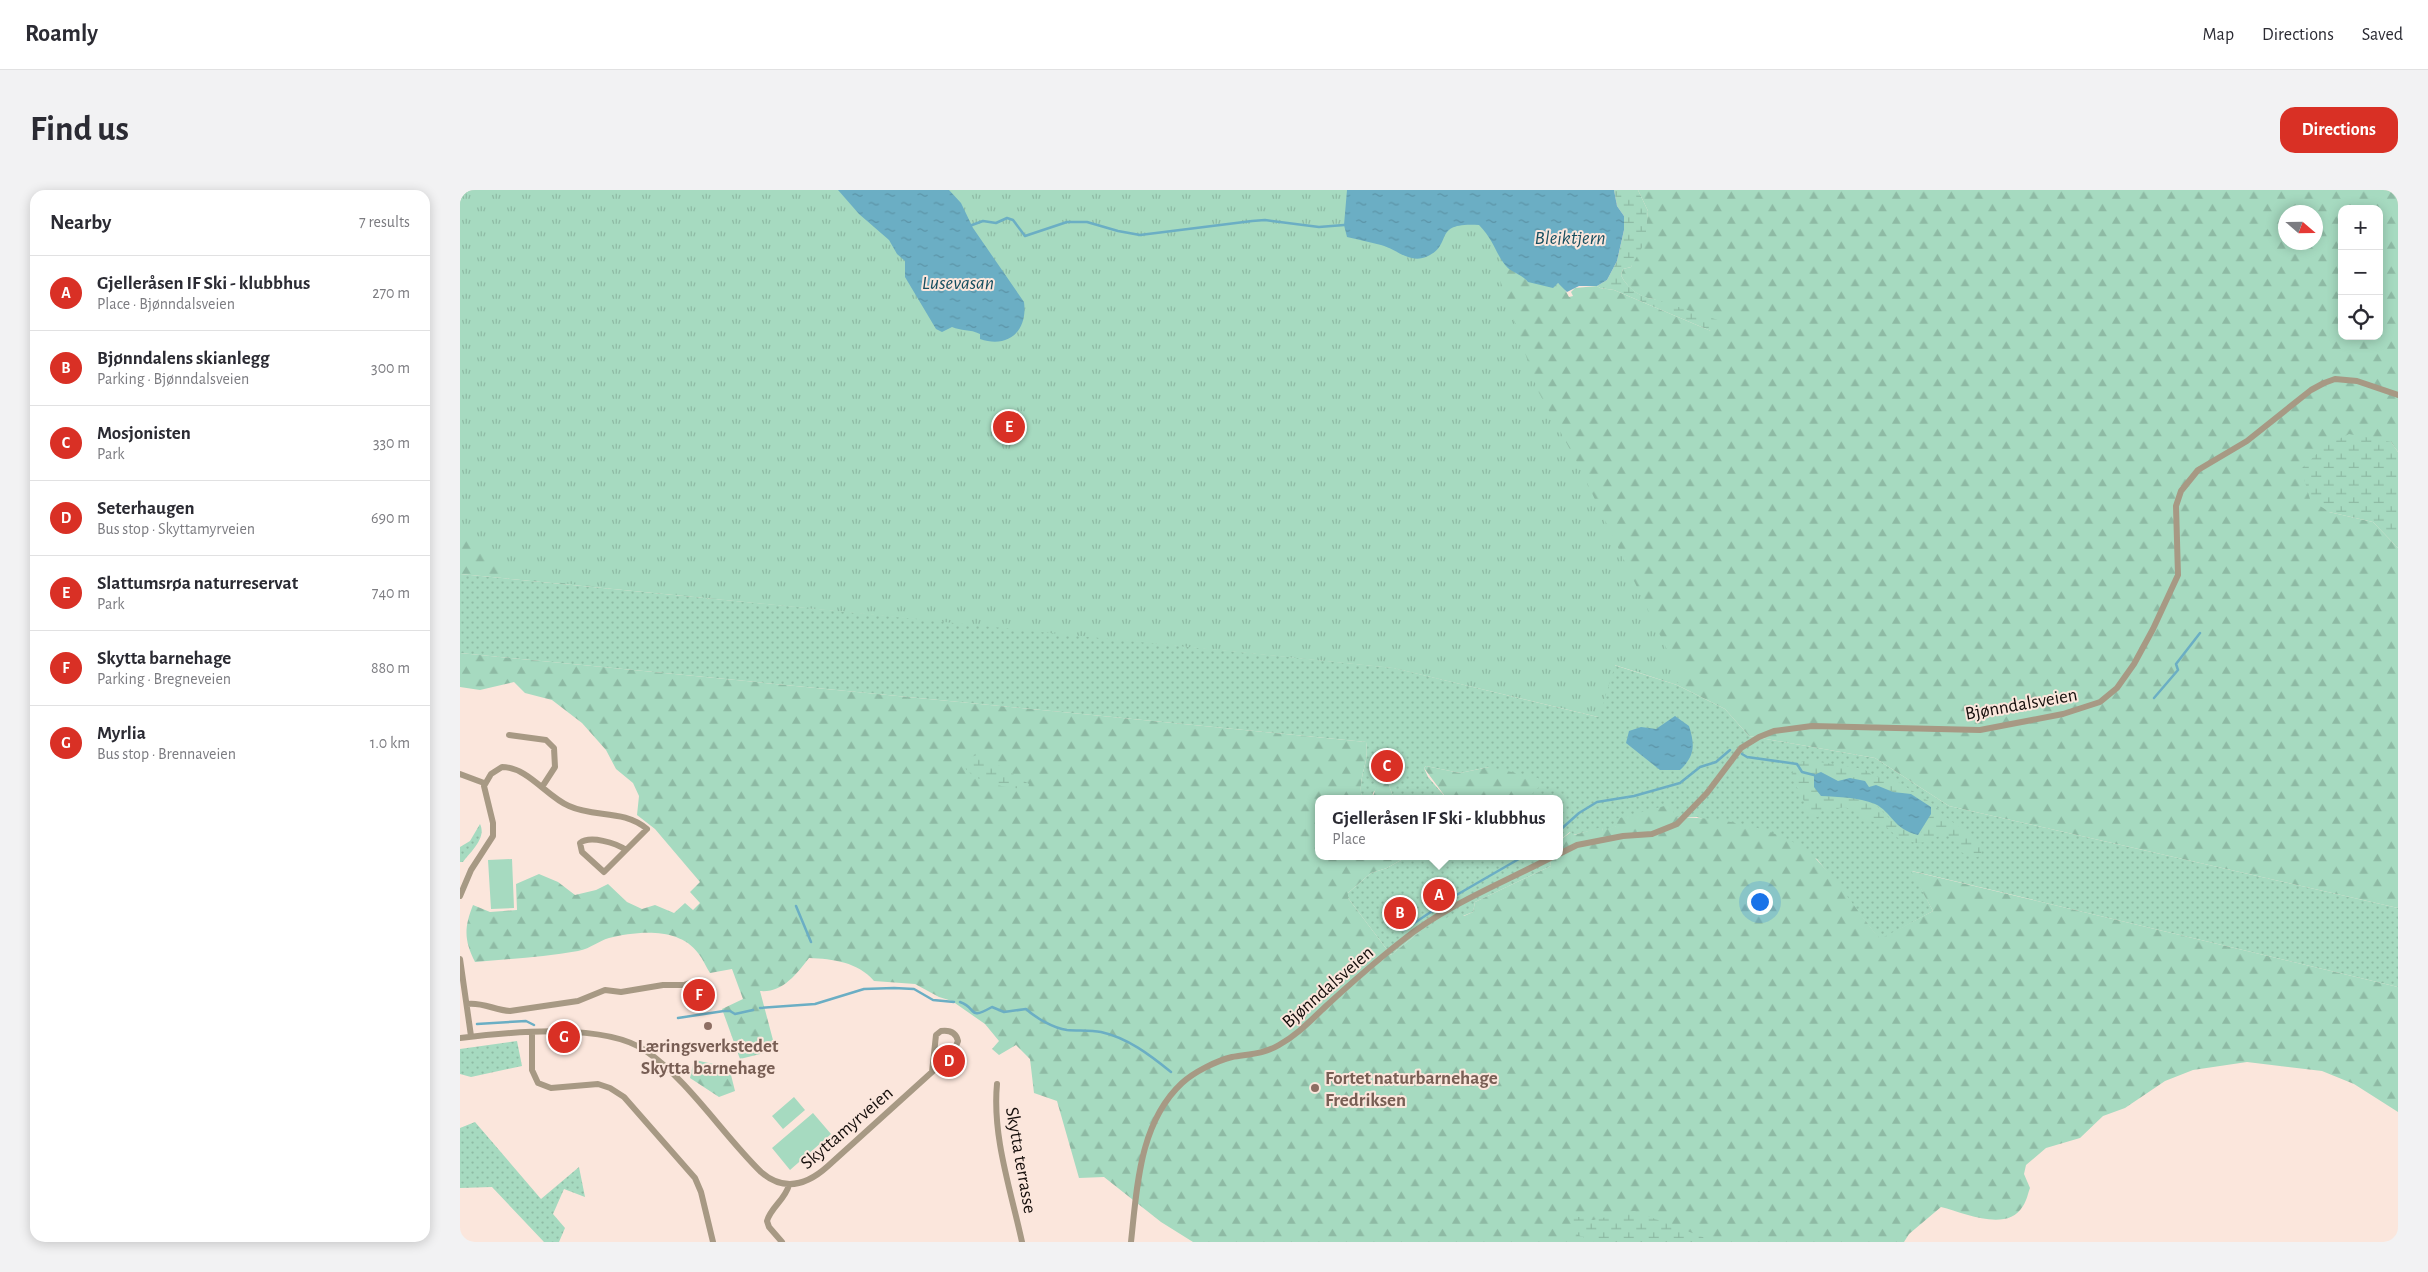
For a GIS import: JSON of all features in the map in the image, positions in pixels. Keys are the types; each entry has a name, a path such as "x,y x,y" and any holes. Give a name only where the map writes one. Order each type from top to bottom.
{"street":[{"name":"Bjønndalsveien","path":"1563,852 1577,845 1622,836 1652,834 1677,824 1707,793 1741,748 1759,736 1774,731 1812,726 1980,730 2064,714 2100,702 2117,688 2134,664 2153,630 2178,574 2176,506 2181,491 2198,470 2247,441 2311,390 2324,383 2335,379 2357,381 2398,395"},
{"path":"509,734 546,740 554,748 555,768 542,787"},
{"path":"460,896 471,870 493,836 493,823 484,793 484,783 494,771 507,767 542,787 558,801 573,808 626,816 639,822 647,829 626,850 604,872 582,852 579,847 582,841 618,844 626,850"},
{"path":"460,774 484,783"},
{"name":"Bjønndalsveien","path":"1132,1242 1136,1191 1144,1152 1163,1110 1182,1084 1202,1070 1228,1059 1260,1054 1279,1046 1301,1030 1391,950 1439,914 1546,860"},
{"path":"460,958 471,1036"},
{"path":"467,1004 479,1003 510,1012 578,1001 605,990 621,992 663,985 690,984 695,981"},
{"name":"Skyttamyrveien","path":"460,1038 532,1032 597,1034 620,1038 640,1047 659,1061 761,1172 775,1182 789,1185 804,1182 818,1175 932,1072 956,1048 957,1038 950,1031 941,1031 936,1034 932,1072"},
{"path":"532,1032 532,1070 538,1083 551,1088 598,1084 616,1091 628,1101 688,1168 700,1186 713,1242"},
{"name":"Skytta terrasse","path":"997,1084 996,1112 999,1138 1022,1242"},
{"path":"782,1242 767,1222 770,1214 784,1198 789,1185"}],"green space":[{"path":"460,190 1468,224 1516,273 1554,284 1558,283 1563,286 1569,297 1573,296 1571,292 1575,288 1597,286 1614,290 1711,331 1654,299 1639,295 1623,279 1621,275 1623,269 1631,267 1646,225 1648,211 1638,190 2398,190 2398,452 2391,442 2329,512 2373,522 2398,548 2398,908 1949,806 1875,758 1749,736 1725,709 1677,685 1615,665 1599,717 1394,668 973,624 460,574"},
{"path":"460,190 1528,190 1498,274 1538,391 1578,464 1671,658 1683,674 1678,683 1615,665 1599,717 1394,668 523,579 460,530"},
{"path":"1614,190 1638,190 1648,211 1645,242 1631,267 1623,269 1621,275 1626,284 1644,297 1718,320 1720,326 1711,331 1614,290 1597,286 1607,280 1617,261 1624,230 1624,216 1617,206"},
{"path":"2349,434 2391,442 2398,452 2398,548 2373,522 2329,512 2310,499 2301,469 2325,446"},
{"path":"460,574 973,624 1394,668 1598,717 1614,665 1677,685 1725,709 1749,736 1875,758 1949,806 2398,908 2398,987 1912,871 1933,911 1880,940 1817,859 1697,817 1616,820 1617,826 1603,832 1602,828 1573,835 1570,832 1563,838 1563,795 1507,795 1489,767 1460,773 1426,766 1424,768 1428,777 1444,795 1393,795 1386,777 1373,795 1362,795 1361,783 1367,750 1366,742 460,653"},
{"path":"460,653 1366,742 1367,750 1361,783 1362,795 1315,795 1315,860 1401,860 1387,868 1371,873 1348,893 1348,898 1391,955 1417,934 1457,912 1464,916 1473,912 1475,902 1551,866 1550,860 1563,860 1563,838 1571,832 1574,835 1602,827 1603,831 1616,826 1616,819 1668,805 1678,818 1713,819 1753,827 1790,840 1806,850 1834,880 1880,939 1933,911 1911,871 2398,987 2398,1112 2354,1084 2322,1071 2247,1062 2193,1070 2165,1081 2125,1108 2103,1116 2080,1138 2046,1148 2026,1165 2024,1174 2030,1188 2023,1206 2016,1214 1996,1220 1985,1219 1941,1207 1909,1234 1904,1242 1193,1242 1161,1222 1104,1177 1079,1178 1057,1101 1034,1093 1030,1059 1016,1045 999,1055 992,1049 999,1041 985,1024 952,1001 939,997 915,984 874,981 853,966 827,959 809,958 788,982 775,989 760,991 773,1040 764,1053 740,1059 722,1009 743,999 732,969 710,973 698,953 680,939 657,933 632,934 609,938 578,951 475,962 466,934 473,905 490,912 517,910 516,884 539,874 558,882 575,895 596,890 608,884 627,902 642,909 655,905 674,913 685,903 693,910 700,903 690,892 700,882 655,829 637,815 639,796 633,783 616,769 606,750 582,723 552,700 525,693 514,682 480,690 460,687"},
{"path":"1388,749 1402,763 1390,776 1389,783 1374,768 1372,760"},
{"path":"980,754 1029,784 1028,789 993,784 970,773 964,767 971,757"},
{"path":"1807,760 1864,769 1872,775 1900,783 1936,806 1943,815 1973,837 1981,848 1981,855 1977,857 1960,852 1957,842 1943,834 1926,842 1916,843 1898,838 1888,828 1844,807 1833,810 1823,809 1818,817 1806,813 1805,803 1791,776 1797,764","holes":["1833,777 1838,781 1872,788 1876,786 1893,792 1911,794 1931,814 1921,833 1892,821 1875,804 1853,798 1821,796"]},
{"path":"1426,766 1460,773 1489,767 1538,778 1540,786 1531,795 1444,795 1424,768"},
{"path":"1381,774 1386,777 1393,795 1373,795"},
{"path":"480,824 482,829 480,840 463,862 460,862 460,847 470,841"},
{"path":"512,859 514,908 491,909 488,860"},
{"path":"1401,860 1550,860 1551,866 1475,902 1473,912 1417,934 1391,955 1348,898 1348,893 1371,873 1387,868"},
{"path":"517,1041 522,1066 471,1077 460,1074 460,1049"},
{"path":"694,1060 729,1067 735,1091 719,1097 690,1078"},
{"path":"794,1097 805,1110 783,1129 772,1116"},
{"path":"813,1113 831,1134 790,1170 772,1148"},
{"path":"475,1122 541,1199 579,1167 585,1197 564,1189 553,1214 565,1228 559,1242 544,1242 492,1187 460,1188 460,1128"},
{"path":"1634,1211 1703,1237 1706,1242 1594,1242 1576,1234 1569,1215 1593,1220"}],"water":[{"name":"Lusevasan","path":"838,190 949,190 961,203 973,228 1024,302 1023,321 1019,329 1014,335 999,342 980,339 980,334 973,331 952,327 942,332 936,329 905,277 905,261 897,254 889,240 859,214"},
{"name":"Bleiktjern","path":"1347,190 1614,190 1617,206 1624,216 1624,230 1617,261 1607,280 1597,286 1579,286 1567,292 1558,283 1553,288 1528,282 1508,268 1479,225 1454,227 1445,235 1436,251 1428,256 1415,259 1381,245 1347,237 1344,225"},
{"path":"1675,716 1689,726 1693,745 1691,755 1680,770 1660,770 1626,743 1629,731 1641,727 1656,729"},
{"path":"1821,772 1838,781 1850,778 1865,781 1869,787 1876,785 1893,792 1911,794 1931,807 1931,814 1918,835 1910,832 1898,825 1881,807 1875,804 1842,797 1821,796 1814,787 1814,775"}],"waterway":[{"path":"972,225 983,221 996,223 1007,218 1013,220 1025,236 1067,222 1087,222 1140,235 1265,220 1319,227 1344,225"},
{"path":"2154,698 2178,670 2176,664 2200,633"},
{"path":"1563,827 1579,813 1597,802 1634,796 1680,783 1700,767 1716,762 1730,750"},
{"path":"1742,754 1747,757 1797,764 1802,772 1814,775"},
{"path":"1404,930 1453,897 1517,860"},
{"path":"796,906 811,942"},
{"path":"760,1008 815,1004 864,989 894,988 914,989 933,1000 954,1002"},
{"path":"960,1002 976,1013 992,1007 1004,1012 1026,1009 1045,1022 1062,1029 1097,1031 1111,1035 1138,1048 1171,1072"},
{"path":"678,1018 724,1011 730,1011 735,1014 753,1010"},
{"path":"477,1024 526,1021 534,1025"}],"place":[{"name":"Slattumsrøa naturreservat","path":"1009,427"},
{"name":"Mosjonisten","path":"1387,766"},
{"name":"Gjelleråsen IF Ski - klubbhus","path":"1439,895"},
{"name":"Bjønndalens skianlegg","path":"1400,913"},
{"name":"Skytta barnehage","path":"699,995"},
{"name":"Læringsverkstedet Skytta barnehage","path":"708,1026"},
{"name":"Myrlia","path":"564,1037"},
{"name":"Seterhaugen","path":"949,1061"},
{"name":"Fortet naturbarnehage Fredriksen","path":"1315,1088"}]}
